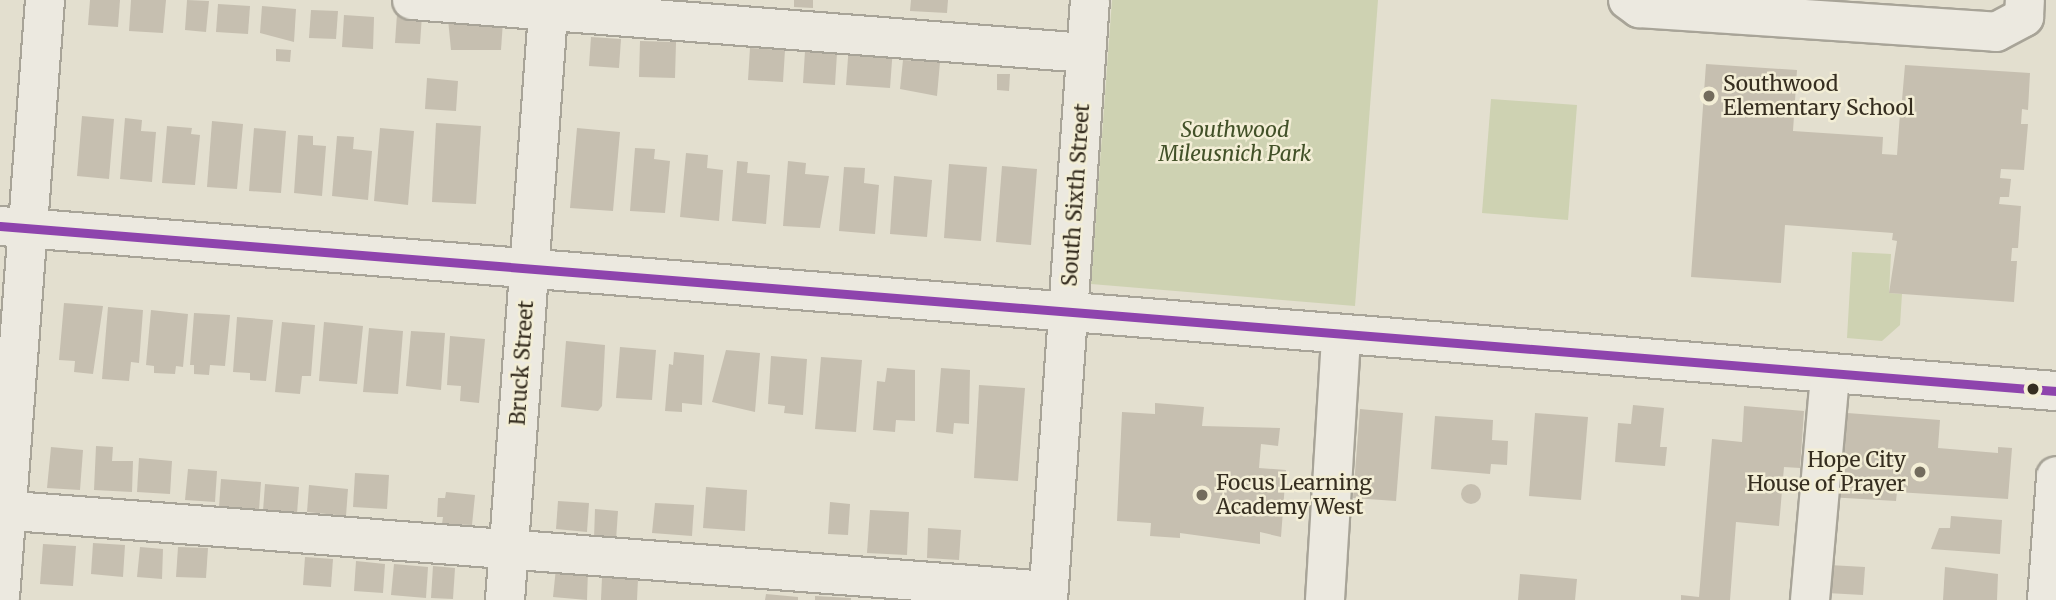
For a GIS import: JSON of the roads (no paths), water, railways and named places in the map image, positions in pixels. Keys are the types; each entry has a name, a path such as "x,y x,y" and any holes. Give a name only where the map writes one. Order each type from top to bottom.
{"street":[{"path":"0,597 13,227 45,0"},
{"path":"412,0 549,6 1086,53"},
{"name":"South Sixth Street","path":"1048,595 1090,0"},
{"path":"1628,0 1639,8 1872,12 1996,32 2024,17 2025,0"},
{"name":"Bruck Street","path":"505,600 549,6"},
{"path":"13,227 1341,336 2056,391"},
{"path":"1325,600 1341,336"},
{"path":"1810,600 1830,375"},
{"path":"2047,600 2056,476"},
{"path":"3,510 509,548 1048,595"}],"place":[{"name":"Southwood Elementary School","path":"1709,96"},
{"name":"Hope City House of Prayer","path":"1920,472"},
{"name":"Focus Learning Academy West","path":"1202,495"}],"park label":[{"name":"Southwood Mileusnich Park","path":"1235,142"}]}
